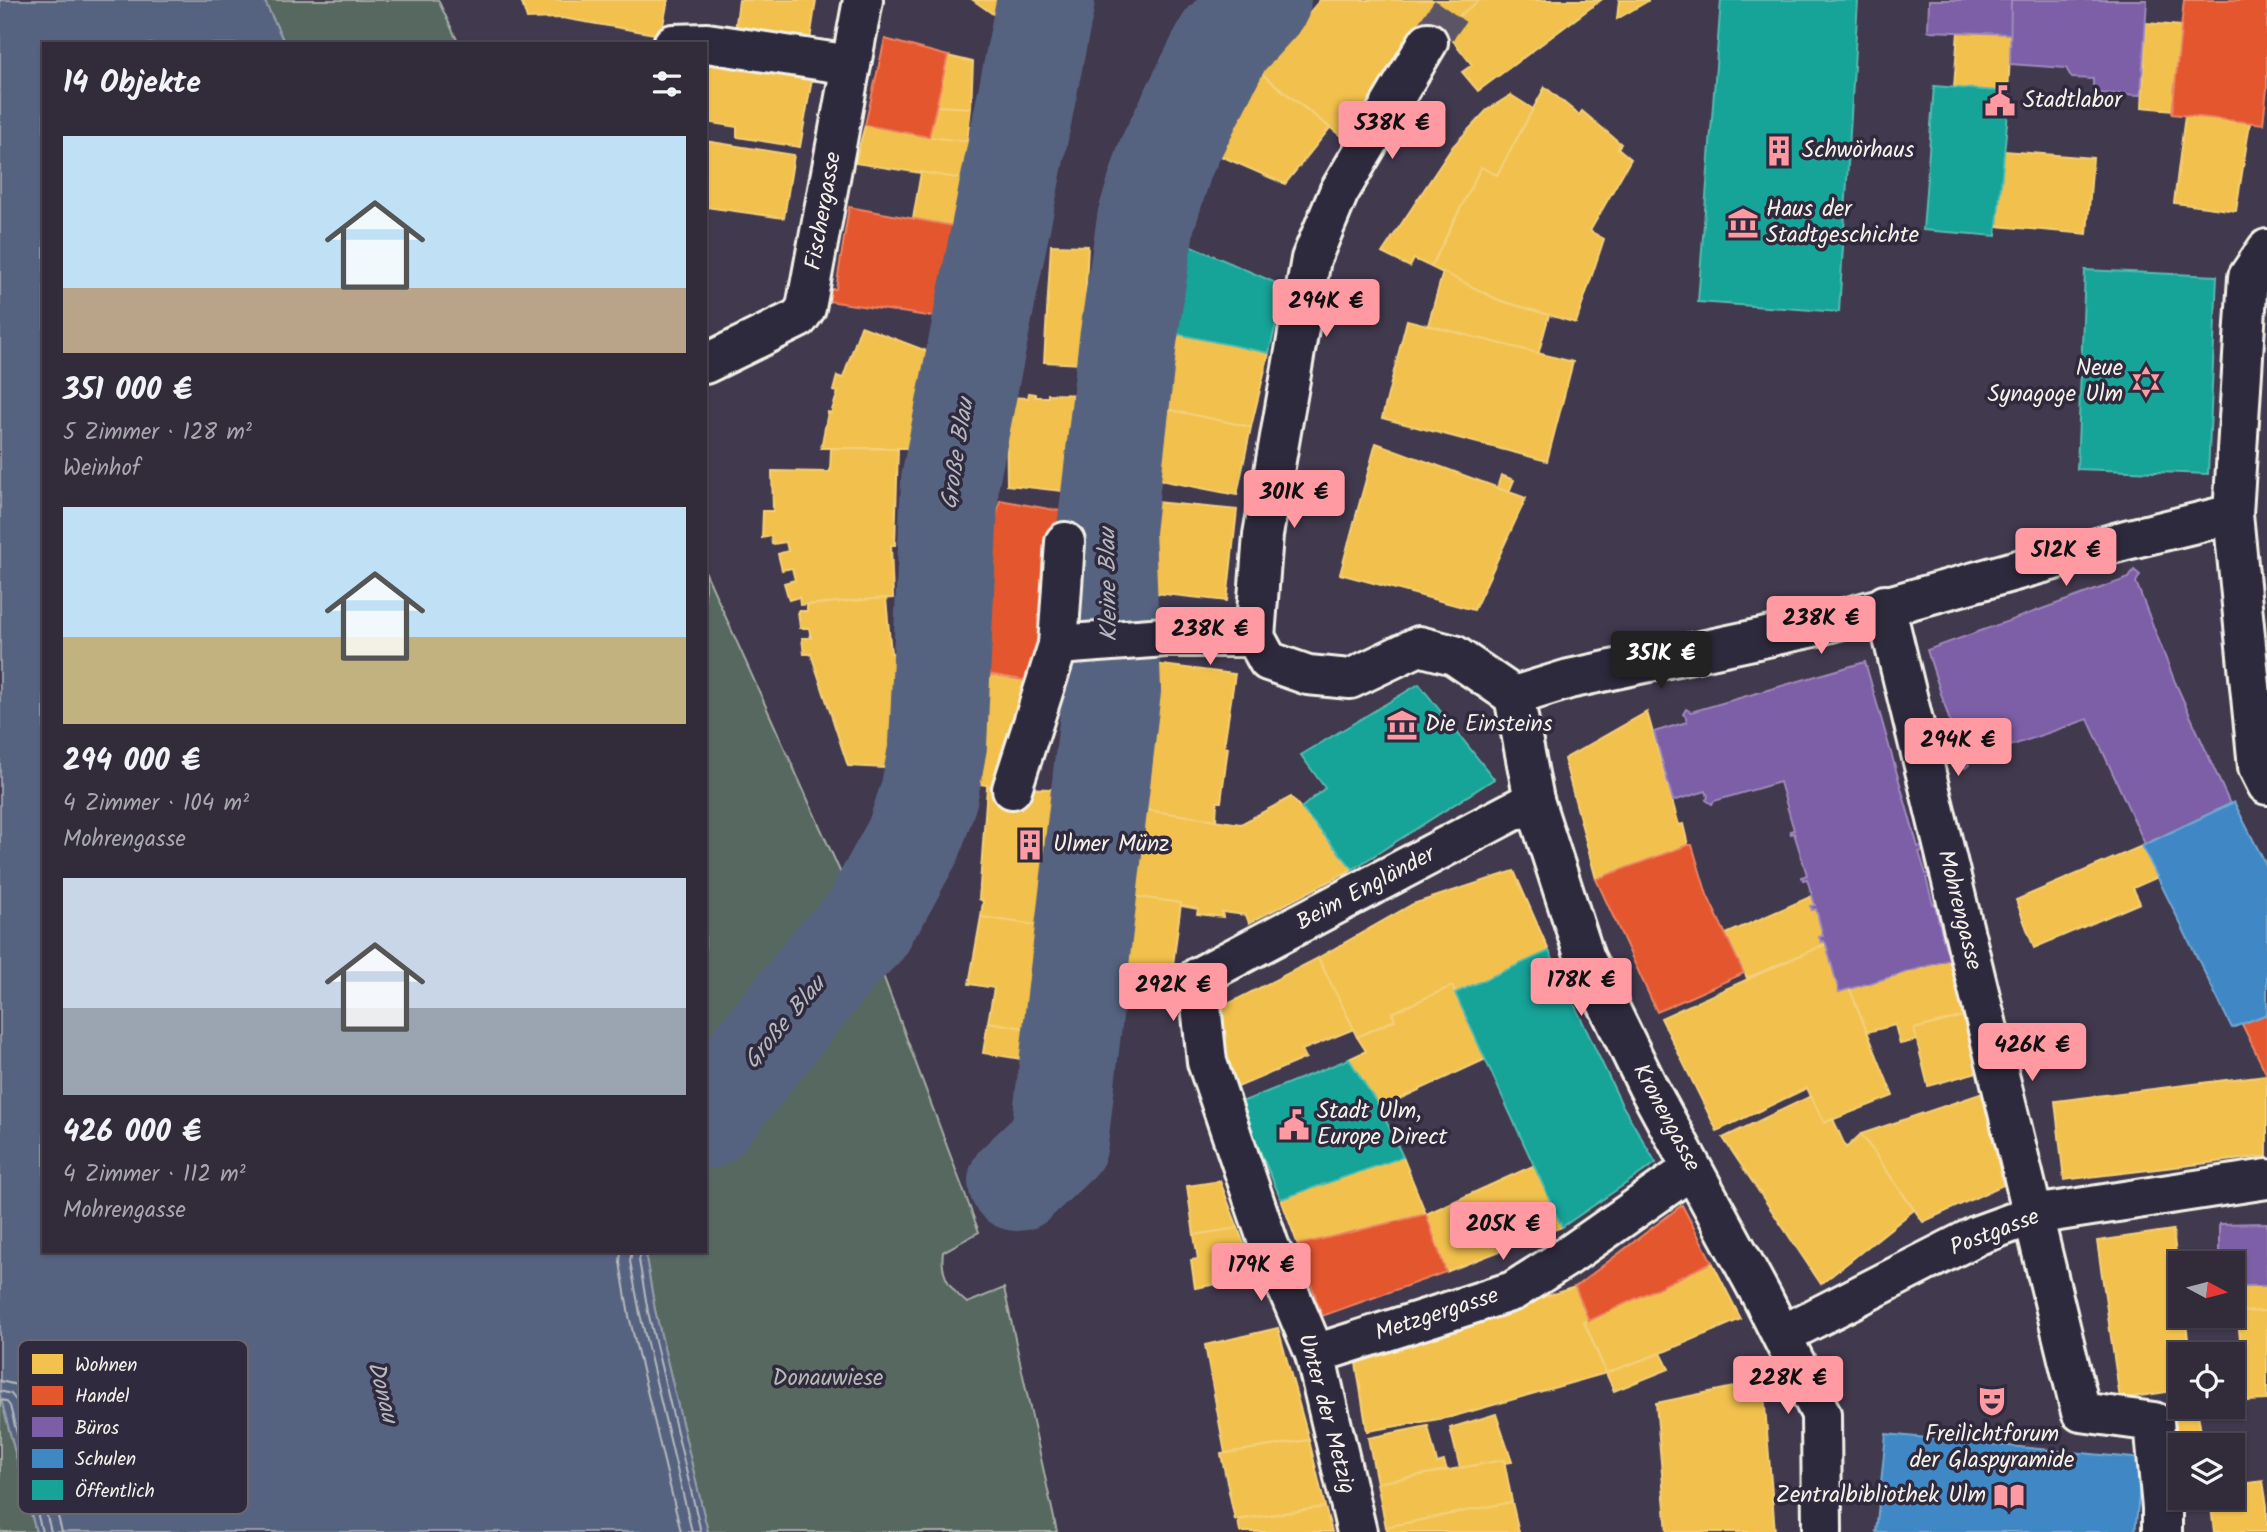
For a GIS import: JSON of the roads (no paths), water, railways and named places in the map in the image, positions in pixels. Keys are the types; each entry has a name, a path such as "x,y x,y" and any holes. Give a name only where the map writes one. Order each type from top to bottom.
{"street":[{"name":"Fischergasse","path":"707,363 799,318 806,308 863,0"},
{"path":"1261,649 1263,535 1311,259 1339,192 1428,41"},
{"path":"707,43 851,65"},
{"path":"2267,248 2248,277 2233,514 2258,767 2267,785"},
{"path":"1066,645 1165,637 1261,649 1308,675 1350,679 1419,646 1454,655 1514,696 1569,679 1798,631 2126,540 2233,514"},
{"path":"1012,789 1066,645 1065,542"},
{"name":"Mohrengasse","path":"1885,606 2081,1412 2154,1422 2162,1532"},
{"name":"Kronengasse","path":"1514,696 1534,800 1585,958 1648,1087 1782,1335 1821,1414 1822,1532"},
{"name":"Beim Engländer","path":"1198,977 1534,800"},
{"name":"Unter der Metzig","path":"1198,977 1207,1062 1269,1245 1315,1354 1357,1532"},
{"name":"Metzgergasse","path":"1315,1354 1513,1290 1565,1258 1692,1170"},
{"name":"Postgasse","path":"1782,1335 1978,1235 2033,1215 2267,1179"}],"water":[{"name":"Donau","path":"0,0 264,0 284,42 42,42 42,1253 649,1253 646,1258 655,1310 708,1532 36,1532 31,1514 248,1514 248,1340 18,1340 18,1464 0,1395"}],"waterway":[{"name":"Große Blau","path":"879,903 914,839 929,794 938,745 950,481 1046,0"},
{"name":"Kleine Blau","path":"1017,1182 1059,1142 1112,690 1106,530 1128,341 1146,220 1166,157 1224,42 1262,0"},
{"name":"Große Blau","path":"707,1118 837,955 865,927"}],"tunnel":[{"path":"1428,42 1458,0"}],"place":[{"name":"Stadtlabor","path":"2000,101"},
{"name":"Schwörhaus","path":"1779,151"},
{"name":"Haus der Stadtgeschichte","path":"1743,223"},
{"name":"Neue Synagoge Ulm","path":"2146,382"},
{"name":"Die Einsteins","path":"1402,725"},
{"name":"Ulmer Münz","path":"1030,845"},
{"name":"Stadt Ulm, Europe Direct","path":"1294,1125"},
{"name":"Freilichtforum der Glaspyramide","path":"1992,1401"},
{"name":"Zentralbibliothek Ulm","path":"2009,1496"}],"park label":[{"name":"Donauwiese","path":"828,1379"}]}
